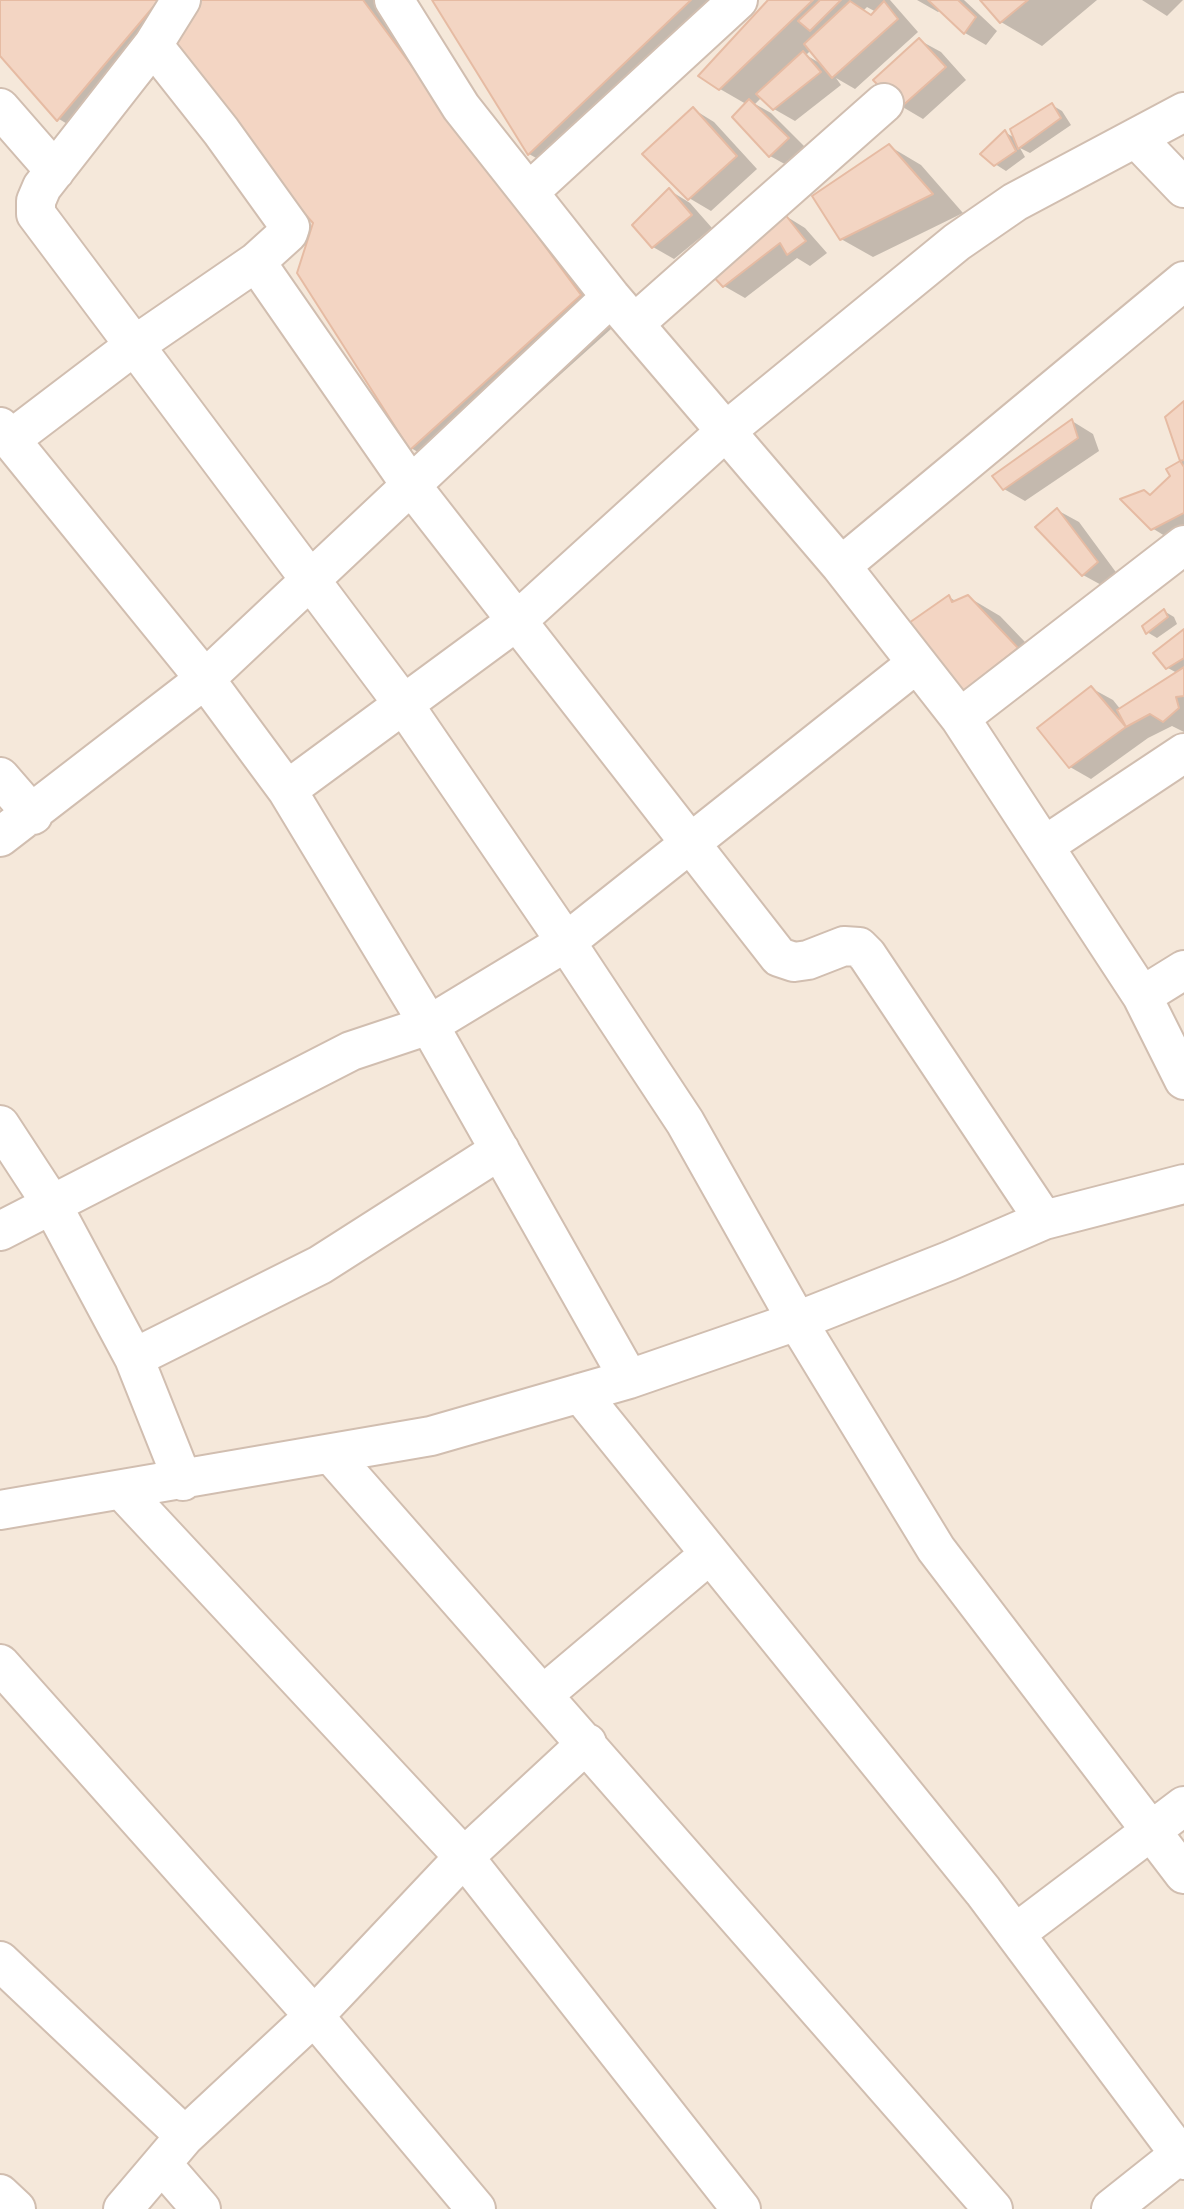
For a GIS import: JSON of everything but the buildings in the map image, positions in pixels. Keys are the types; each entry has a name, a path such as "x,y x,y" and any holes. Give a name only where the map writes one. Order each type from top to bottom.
{"street":[{"path":"181,0 153,45 55,171 36,201 36,214 404,705 685,1122 797,1321 936,1549 1184,1874"},
{"path":"394,0 461,107 623,311 841,566 960,718 1142,996 1184,1080"},
{"path":"529,192 738,0"},
{"path":"153,45 288,221 288,233 256,262 5,433 205,679 287,790 429,1025 629,1379"},
{"path":"0,838 205,679 410,484 884,103"},
{"path":"0,108 55,171"},
{"path":"287,790 519,620 726,431 957,242 1015,202 1184,112"},
{"path":"1137,138 1184,188"},
{"path":"256,262 410,484 519,620 779,957 794,962 808,960 844,946 859,947 867,955 1044,1220"},
{"path":"841,566 1184,281"},
{"path":"960,718 1184,545"},
{"path":"0,1231 351,1051 429,1025 566,942 917,663"},
{"path":"1044,846 1184,753"},
{"path":"0,777 33,815"},
{"path":"1142,996 1184,970"},
{"path":"0,1125 51,1203 134,1358 183,1481"},
{"path":"134,1358 320,1265 500,1150"},
{"path":"1,1509 183,1481 430,1436 629,1379 797,1321 1044,1220 1184,1184"},
{"path":"580,1393 1016,1933 1183,2154 1111,2209"},
{"path":"331,1454 993,2209"},
{"path":"122,1490 464,1857 741,2209"},
{"path":"544,1694 710,1554"},
{"path":"0,1664 314,2017 476,2209"},
{"path":"122,2209 173,2150 314,2017 464,1857 587,1743"},
{"path":"1016,1933 1150,1829 1184,1806"},
{"path":"0,1961 173,2150 201,2209"},
{"path":"0,2194 16,2209"}],"shaded area":[{"path":"0,0 1184,0 1184,2209 0,2209"}]}
